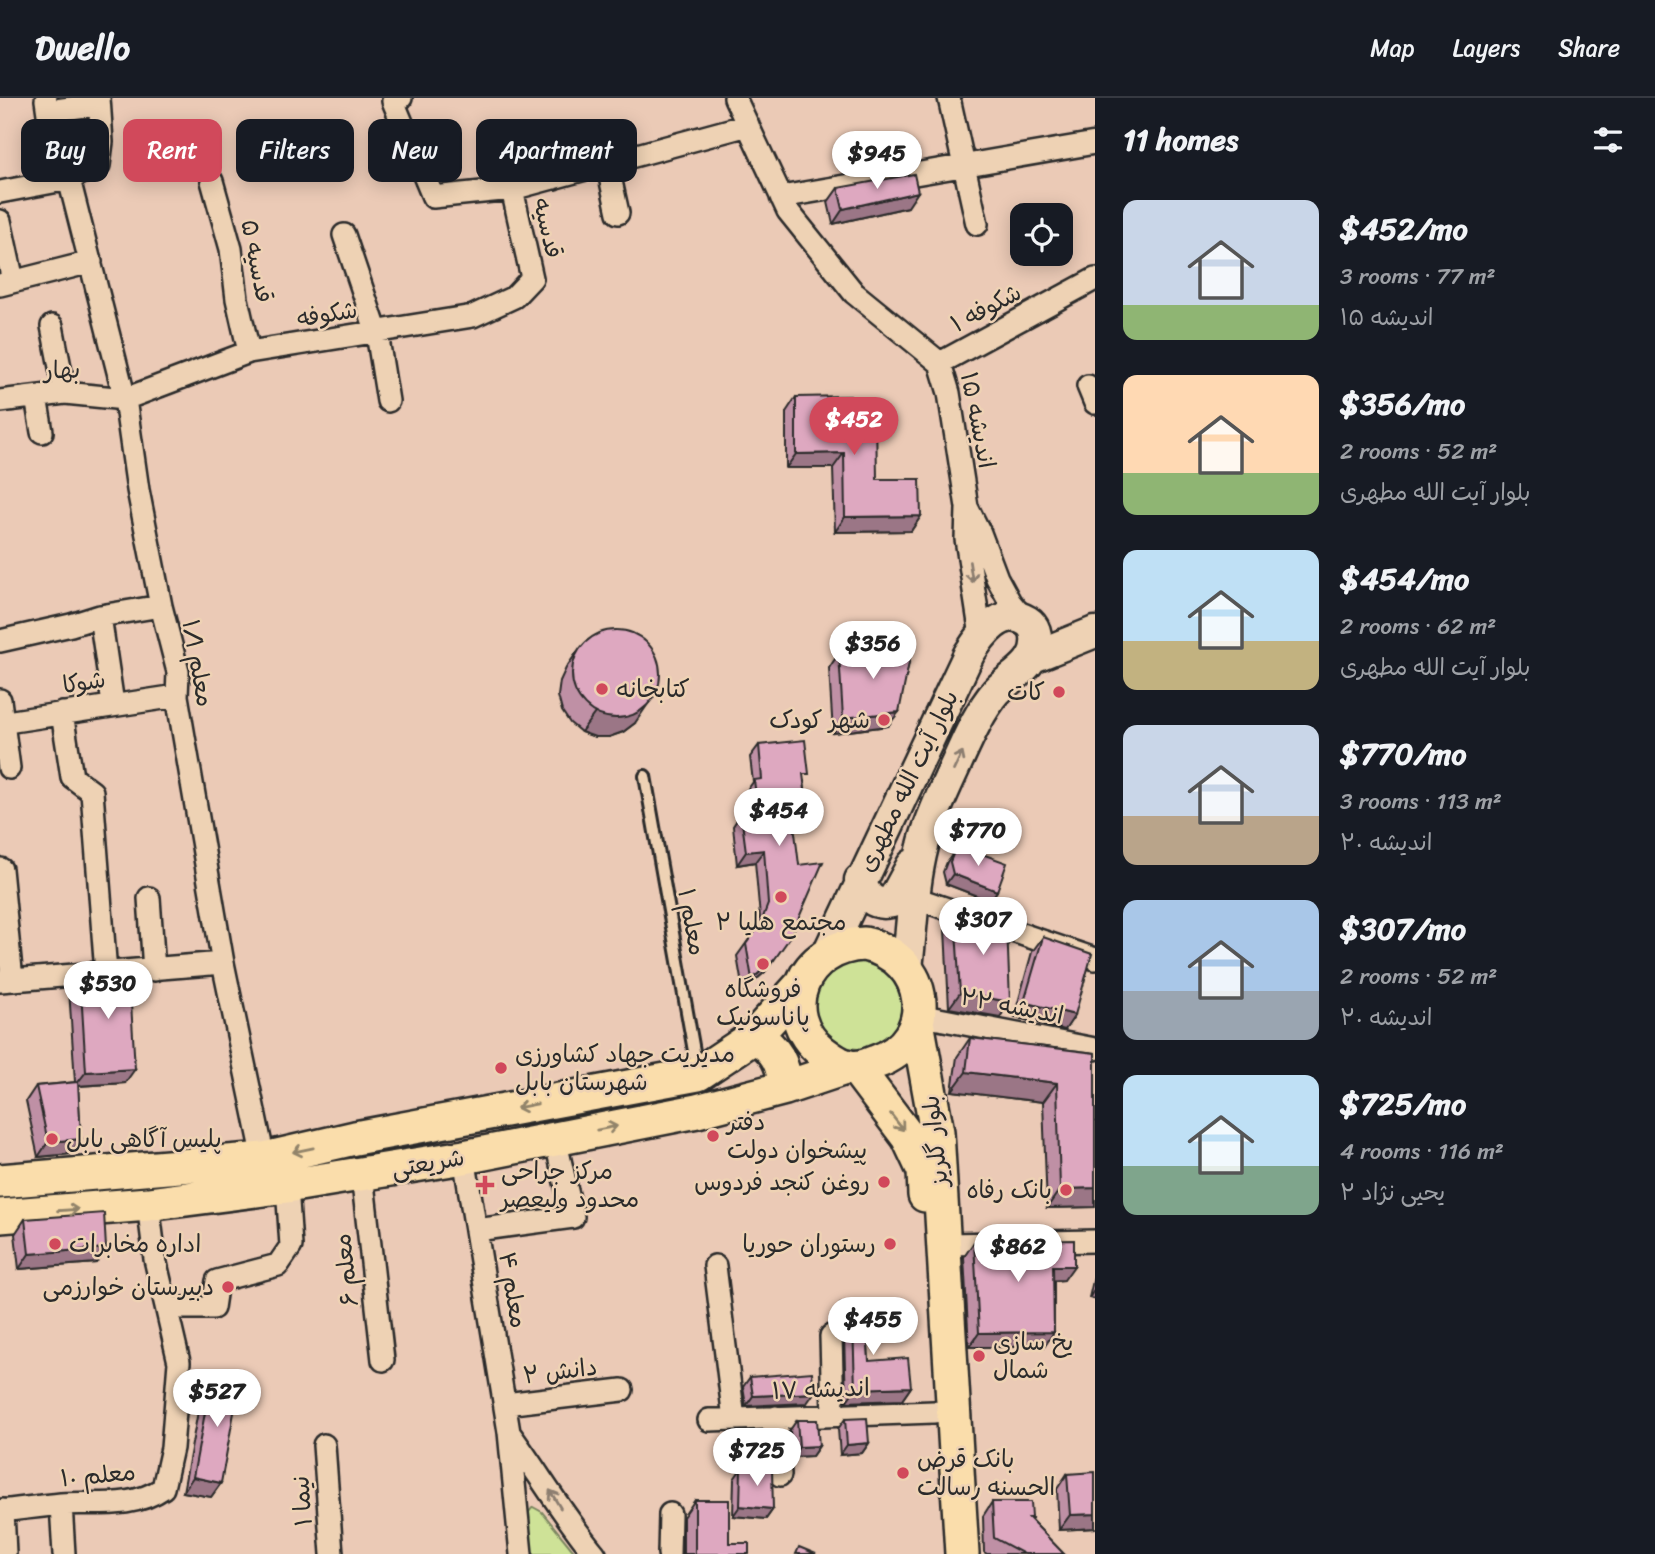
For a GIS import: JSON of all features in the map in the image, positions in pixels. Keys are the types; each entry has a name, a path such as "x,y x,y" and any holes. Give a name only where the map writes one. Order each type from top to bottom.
{"main road":[{"path":"1010,625 1095,623"},
{"path":"1010,625 1037,643 1033,657"},
{"name":"بلوار آیت الله مطهری","path":"828,953 860,880 969,654 1010,625"},
{"path":"1033,657 1095,632"},
{"name":"بلوار آیت الله مطهری","path":"907,968 923,845 956,764 986,705 1033,657"},
{"path":"860,880 865,894 872,901 882,904 892,902 923,845"},
{"path":"864,944 888,952 907,968 915,982 919,998 918,1019 910,1037 887,1059 852,1068 815,1046 805,1033 800,1017 802,984 808,971 828,953 839,947 864,944"},
{"name":"شریعتی","path":"4,1180 264,1159 355,1139 698,1074 755,1036 802,984"},
{"name":"بلوار گلریز","path":"918,1019 937,1132 962,1554"},
{"path":"755,1036 768,1044 779,1056 785,1088"},
{"name":"شریعتی","path":"6,1215 148,1204 287,1186 464,1157 697,1111 852,1068"},
{"name":"بلوار گلریز","path":"852,1068 898,1121 924,1171 940,1554"},
{"path":"4,1180 6,1215"}],"street":[{"path":"401,98 393,101 433,198 512,189 539,182"},
{"name":"اندیشه ۱۵","path":"735,98 788,211 854,293 940,363 949,393 967,507 1010,602 1010,625"},
{"path":"949,98 977,224"},
{"path":"48,105 99,101 100,119"},
{"path":"637,155 748,125"},
{"path":"781,197 1095,143"},
{"path":"0,192 53,182"},
{"name":"معلم ۱/۱","path":"70,182 125,399 138,490 161,606 178,673 177,696 223,963 264,1159"},
{"name":"قدسیه ۵","path":"212,182 231,248 237,299 249,352"},
{"path":"611,182 618,212"},
{"name":"قدسیه","path":"512,189 532,278"},
{"path":"0,221 6,283 90,262"},
{"path":"344,235 377,333 388,401"},
{"name":"شکوفه","path":"125,399 249,352 473,316 514,297 532,278"},
{"name":"شکوفه ۱","path":"940,363 1095,279"},
{"path":"52,326 65,393"},
{"name":"بهار","path":"0,401 65,393 125,399"},
{"path":"36,397 42,432"},
{"path":"967,507 966,539 1010,625"},
{"path":"1,636 161,606"},
{"path":"100,616 113,704"},
{"name":"شوکا","path":"2,722 177,696"},
{"path":"0,700 9,768"},
{"path":"62,713 72,776 92,792 106,973"},
{"path":"1,869 6,981 223,963"},
{"path":"149,898 154,970"},
{"path":"915,898 1095,959"},
{"name":"اندیشه ۲۲","path":"918,1019 1095,1049"},
{"path":"476,1230 573,1217 555,1139"},
{"name":"معلم ۴","path":"464,1157 505,1404 521,1554"},
{"name":"معلم ۶","path":"362,1174 383,1360"},
{"path":"167,1308 213,1308 217,1281 278,1265 291,1246 287,1186"},
{"name":"معلم ۱۰","path":"2,1511 61,1504 124,1503 152,1496 163,1488 172,1447 179,1362 155,1259 148,1204"},
{"path":"945,1244 1095,1241"},
{"path":"715,1266 734,1419"},
{"path":"831,1336 833,1415"},
{"name":"دانش ۲","path":"505,1404 622,1390"},
{"name":"اندیشه ۱۷","path":"709,1420 934,1412"},
{"path":"776,1417 780,1475"},
{"path":"509,1432 572,1526 596,1554"},
{"name":"نیما ۱","path":"324,1445 332,1554"},
{"path":"61,1504 64,1554"},
{"path":"2,1511 5,1554"},
{"path":"669,1554 670,1514"}],"lane":[{"name":"معلم ۱","path":"645,776 698,1074"}],"green space":[{"path":"858,961 875,964 889,974 899,988 902,1005 899,1022 889,1036 875,1046 858,1049 841,1046 827,1036 817,1022 814,1005 817,988 827,974 841,964"},
{"path":"533,1507 542,1512 576,1554 531,1554 529,1512"}],"building":[{"path":"914,174 918,192 843,209 838,188"},
{"path":"850,396 851,415 876,415 877,479 920,479 921,516 845,517 844,453 796,454 796,397"},
{"name":"کتابخانه","path":"616,630 633,633 647,643 657,657 660,674 657,691 647,705 633,715 616,718 599,715 585,705 575,691 572,674 575,657 585,643 599,633"},
{"path":"912,648 899,712 843,718 839,653"},
{"path":"805,740 809,774 803,774 807,806 792,808 799,865 823,862 791,936 774,960 752,979 746,944 760,925 768,904 764,850 746,852 741,814 758,812 754,780 762,779 759,745"},
{"path":"963,847 1007,863 997,891 953,874 950,862 954,852"},
{"path":"960,909 1007,925 1010,1002 960,993 955,914"},
{"path":"1043,937 1092,954 1075,1015 1024,1002"},
{"path":"129,970 135,1069 86,1072 80,974"},
{"path":"970,1038 1095,1053 1095,1188 1060,1189 1057,1083 966,1072"},
{"path":"78,1082 81,1139 48,1142 36,1086"},
{"path":"104,1213 106,1248 29,1254 25,1219"},
{"path":"1074,1240 1074,1266 1053,1266 1054,1332 979,1333 974,1242"},
{"path":"865,1301 869,1361 908,1358 911,1387 855,1389 853,1322 851,1315 842,1310 841,1303"},
{"path":"812,1372 814,1393 753,1396 750,1377"},
{"path":"212,1375 240,1380 221,1483 193,1477"},
{"path":"867,1418 869,1443 847,1445 845,1419"},
{"path":"797,1420 817,1420 819,1446 799,1447"},
{"path":"756,1466 772,1469 773,1509 740,1506 741,1469"},
{"path":"1095,1472 1095,1514 1070,1515 1067,1474"},
{"path":"695,1500 729,1500 729,1543 749,1543 749,1554 695,1554"},
{"path":"992,1502 1031,1502 1032,1518 1029,1518 1064,1554 1024,1554 994,1538"},
{"path":"799,1547 816,1554 796,1554"}],"place":[{"name":"کتابخانه","path":"602,689"},
{"name":"کات","path":"1059,692"},
{"name":"شهر کودک","path":"884,720"},
{"name":"مجتمع هلیا ۲","path":"781,897"},
{"name":"فروشگاه پاناسونیک","path":"763,964"},
{"name":"مدیریت جهاد کشاورزی شهرستان بابل","path":"501,1068"},
{"name":"دفتر پیشخوان دولت","path":"713,1136"},
{"name":"پلیس آگاهی بابل","path":"52,1139"},
{"name":"روغن کنجد فردوس","path":"884,1182"},
{"name":"مرکز جراحی محدود ولیعصر","path":"485,1185"},
{"name":"بانک رفاه","path":"1066,1190"},
{"name":"اداره مخابرات","path":"55,1244"},
{"name":"رستوران حوریا","path":"890,1244"},
{"name":"دبیرستان خوارزمی","path":"228,1287"},
{"name":"یخ سازی شمال","path":"979,1356"},
{"name":"بانک قرض الحسنه رسالت","path":"903,1473"}]}
